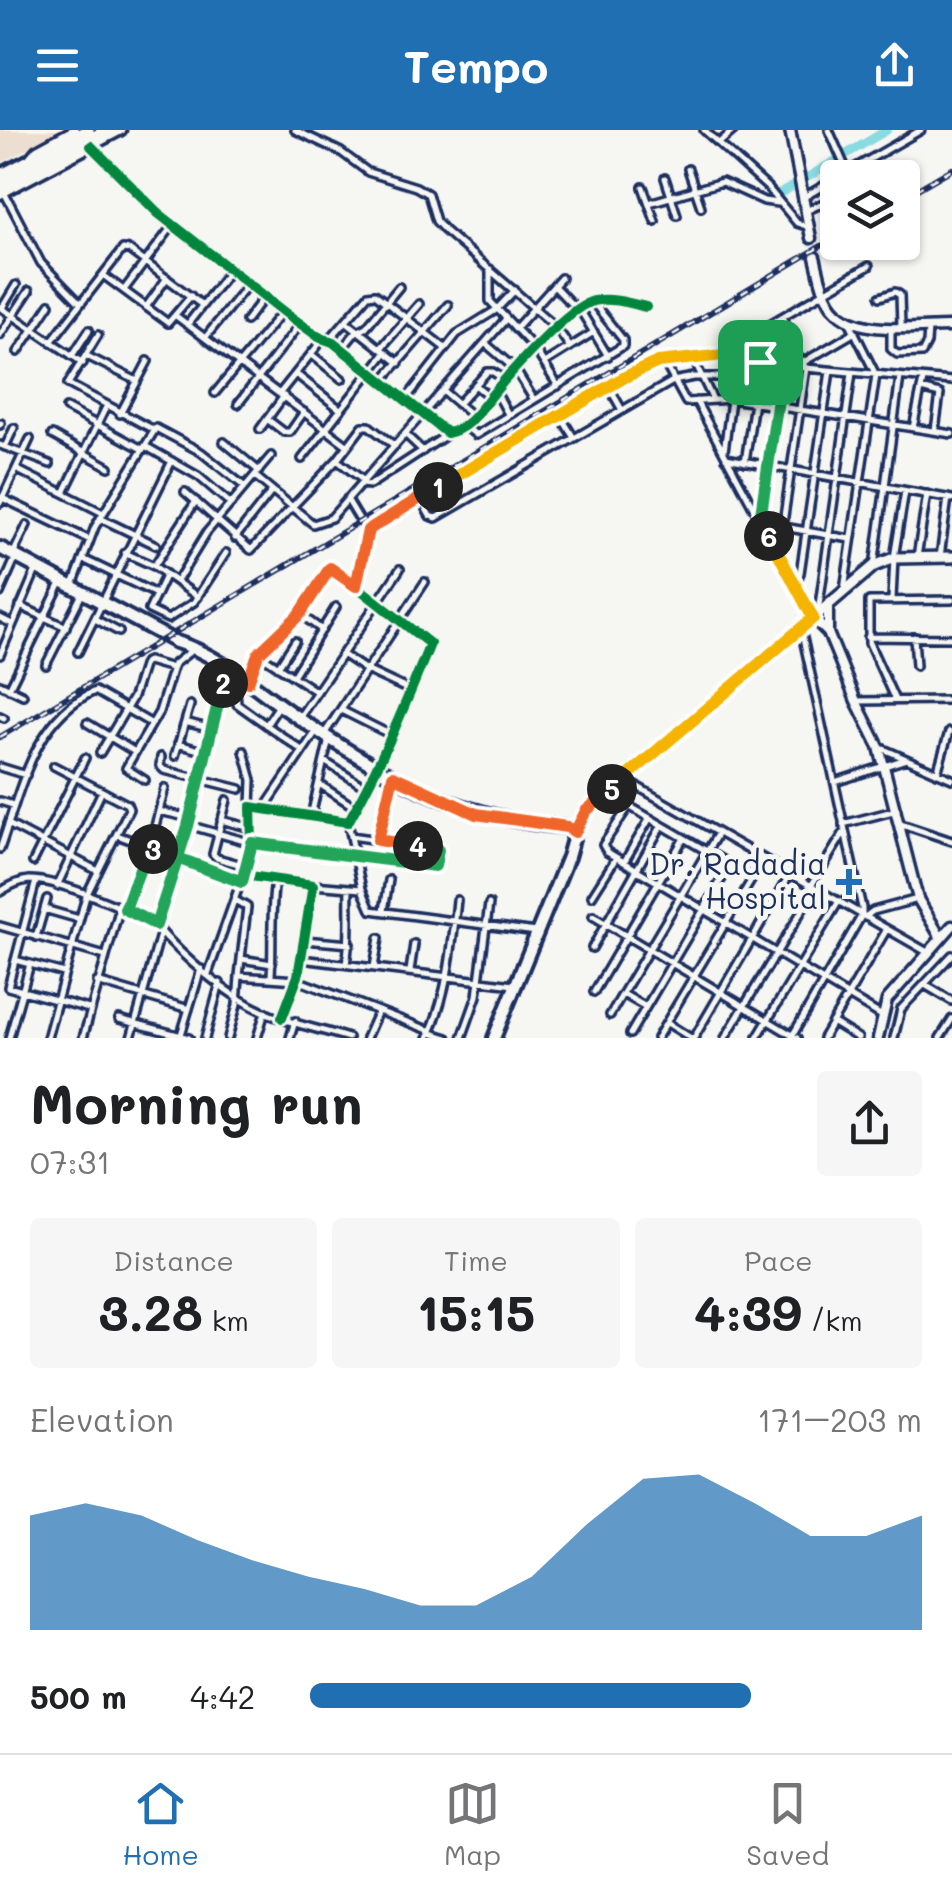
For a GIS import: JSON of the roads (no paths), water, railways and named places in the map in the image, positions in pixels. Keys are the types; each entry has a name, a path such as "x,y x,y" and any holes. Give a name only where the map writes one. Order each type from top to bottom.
{"highway":[{"path":"0,176 88,130"},
{"path":"1,191 107,130"}],"main road":[{"path":"0,548 176,642 195,648 323,735 393,776 476,814 567,827 575,832"},
{"path":"494,1038 586,811 629,782 874,566 894,558 952,557"}],"street":[{"path":"28,161 37,150 74,130"},
{"path":"77,307 41,263 1,191 121,130"},
{"path":"296,130 368,172 420,188 433,204 436,220 445,231 556,327 570,347"},
{"path":"319,141 324,130"},
{"path":"704,130 768,188 797,223 809,227"},
{"path":"718,143 734,130"},
{"path":"790,130 811,238"},
{"path":"828,130 842,160"},
{"path":"871,160 921,130"},
{"path":"91,146 173,225 300,324 342,349 448,434"},
{"path":"688,169 701,207"},
{"path":"665,178 676,215"},
{"path":"649,203 722,182 764,201 779,202"},
{"path":"643,187 655,220"},
{"path":"804,197 820,189"},
{"path":"806,211 820,204"},
{"path":"124,290 173,225"},
{"path":"51,342 123,249 202,305"},
{"path":"815,257 834,310 850,321 952,326"},
{"path":"724,355 732,346 869,266"},
{"path":"490,268 489,299 536,348 558,386"},
{"path":"187,325 230,270"},
{"path":"103,275 168,323 191,296"},
{"path":"146,307 167,278"},
{"path":"515,329 561,278"},
{"path":"206,338 248,284"},
{"path":"16,285 1,308 72,356 137,382"},
{"path":"554,286 577,308 608,356"},
{"path":"342,349 399,287"},
{"path":"406,398 460,332 496,310 515,290"},
{"path":"0,335 29,291"},
{"path":"880,297 896,292 900,295 901,326"},
{"path":"260,429 311,354 347,322 368,295 376,294 445,348"},
{"path":"246,320 265,296"},
{"path":"465,426 476,435 608,356 624,342 592,301"},
{"path":"336,460 370,485 465,426 577,308 592,301 620,301 646,307"},
{"path":"18,352 50,304"},
{"path":"302,459 419,304"},
{"path":"382,381 448,305"},
{"path":"215,393 283,310"},
{"path":"176,316 346,446"},
{"path":"778,553 801,410 804,365 790,345 784,318"},
{"path":"224,442 272,491 317,525 331,518 505,320"},
{"path":"844,592 876,376 850,321"},
{"path":"347,322 399,363"},
{"path":"238,404 300,324"},
{"path":"891,326 891,349 901,354 922,353 928,341 928,326"},
{"path":"72,356 89,330"},
{"path":"760,520 783,366 762,331"},
{"path":"544,363 594,332"},
{"path":"804,365 855,332"},
{"path":"98,335 68,384 154,430"},
{"path":"485,343 515,369 534,401"},
{"path":"311,354 342,379"},
{"path":"356,586 371,528 560,415 664,360 724,355 783,366 952,381"},
{"path":"725,456 736,357"},
{"path":"693,358 713,400"},
{"path":"664,360 684,400 731,399 952,434"},
{"path":"120,414 148,361"},
{"path":"745,462 760,362"},
{"path":"795,584 800,573 830,370"},
{"path":"458,404 490,371 505,380"},
{"path":"816,616 852,373"},
{"path":"295,374 340,409"},
{"path":"420,498 430,516 436,518 673,381 734,377"},
{"path":"874,566 900,378"},
{"path":"914,428 923,380"},
{"path":"475,385 490,398"},
{"path":"609,387 622,410"},
{"path":"921,389 940,394 935,432"},
{"path":"496,390 509,415"},
{"path":"444,392 474,417"},
{"path":"696,402 795,584 828,633 880,747 918,900 946,938"},
{"path":"64,494 106,407"},
{"path":"66,408 198,476 231,504"},
{"path":"267,419 290,432 304,412"},
{"path":"560,415 574,438"},
{"path":"185,492 248,549 254,549 367,424 395,446"},
{"path":"14,428 3,446 50,464"},
{"path":"46,666 66,627 73,585 90,540 154,430 160,428 202,452 245,487"},
{"path":"405,434 423,450"},
{"path":"52,436 109,466"},
{"path":"30,439 1,499 90,540"},
{"path":"176,581 216,520 271,456"},
{"path":"725,456 884,489 950,498 940,557"},
{"path":"78,652 172,461"},
{"path":"16,470 156,545"},
{"path":"235,538 272,491"},
{"path":"892,599 905,491"},
{"path":"918,557 927,494"},
{"path":"154,566 196,501"},
{"path":"344,503 371,528"},
{"path":"0,593 26,525"},
{"path":"784,527 851,540"},
{"path":"125,553 154,566 198,597"},
{"path":"166,574 150,610 168,619 198,597 226,554"},
{"path":"83,559 156,594"},
{"path":"0,654 37,567"},
{"path":"248,682 258,654 300,614 330,568 430,644 379,769 348,822 362,889 369,908 536,932"},
{"path":"299,718 400,568"},
{"path":"264,809 303,751 323,735 425,582"},
{"path":"9,688 44,617 73,585"},
{"path":"894,700 868,637 868,601 952,600"},
{"path":"828,605 828,633"},
{"path":"20,606 66,627"},
{"path":"292,676 336,607"},
{"path":"300,614 322,630"},
{"path":"0,618 12,624"},
{"path":"95,619 119,632"},
{"path":"801,629 864,916"},
{"path":"868,637 952,638"},
{"path":"914,637 916,666"},
{"path":"278,667 295,641"},
{"path":"144,780 126,768 159,712 172,668 195,648"},
{"path":"258,654 316,692"},
{"path":"342,654 408,690"},
{"path":"100,753 126,709 145,662 172,668"},
{"path":"231,670 235,702 303,751"},
{"path":"156,925 190,822 231,670"},
{"path":"0,684 23,695"},
{"path":"0,848 13,805 55,719 95,691 152,724"},
{"path":"856,701 952,700"},
{"path":"174,756 190,705"},
{"path":"266,725 280,705"},
{"path":"340,710 392,736"},
{"path":"184,722 212,729"},
{"path":"88,723 136,752"},
{"path":"937,772 950,732"},
{"path":"311,816 324,762 323,735"},
{"path":"178,744 206,752"},
{"path":"880,747 952,780"},
{"path":"208,974 252,843 252,780 244,751"},
{"path":"161,757 164,770 240,790"},
{"path":"34,862 84,758"},
{"path":"835,782 906,759"},
{"path":"324,762 368,789"},
{"path":"47,1038 86,896 128,806 54,766"},
{"path":"0,767 26,775"},
{"path":"378,840 393,776"},
{"path":"882,1016 616,858 603,845 629,806 629,782 929,953"},
{"path":"320,784 356,808"},
{"path":"83,1038 105,956 148,847 165,788"},
{"path":"57,886 102,792"},
{"path":"227,800 214,856 246,866"},
{"path":"0,801 13,805"},
{"path":"629,806 753,878"},
{"path":"252,807 348,822"},
{"path":"159,810 252,843 431,867 436,864 439,852 435,848 351,836"},
{"path":"843,824 897,810"},
{"path":"624,862 650,818"},
{"path":"221,820 251,828"},
{"path":"8,824 98,871"},
{"path":"901,824 951,839"},
{"path":"592,948 662,825"},
{"path":"725,1038 844,832"},
{"path":"610,1015 718,833"},
{"path":"117,835 178,860 242,878 362,889"},
{"path":"594,992 684,838"},
{"path":"592,896 616,858"},
{"path":"658,1038 764,859"},
{"path":"630,1034 730,864"},
{"path":"666,1023 693,1038 790,874"},
{"path":"270,976 275,927 270,912 275,880"},
{"path":"384,911 389,880"},
{"path":"36,881 8,986 90,1009"},
{"path":"0,892 16,883 36,881 122,908 156,925 208,974 265,1012 348,1038"},
{"path":"282,1018 297,980 313,885"},
{"path":"346,964 350,944 349,888"},
{"path":"36,936 46,899"},
{"path":"228,1038 238,996 246,907 244,902 235,900"},
{"path":"430,1034 449,976 457,900"},
{"path":"593,916 793,1037 864,916 918,900"},
{"path":"758,1038 839,902"},
{"path":"462,1038 480,980 489,904"},
{"path":"44,909 79,919"},
{"path":"0,926 105,956"},
{"path":"878,1038 887,1000 946,938 952,926"},
{"path":"823,1038 887,929"},
{"path":"131,1038 161,931"},
{"path":"374,968 380,938"},
{"path":"304,940 350,944"},
{"path":"410,972 414,944"},
{"path":"894,1038 902,1009 952,955"},
{"path":"241,959 272,964"},
{"path":"301,959 514,985"},
{"path":"15,960 64,973"},
{"path":"10,1038 30,964"},
{"path":"180,1037 201,968"},
{"path":"239,976 297,980 447,1038"},
{"path":"98,982 189,1009"},
{"path":"205,1038 220,983"},
{"path":"925,985 952,1001"},
{"path":"623,994 646,1007"},
{"path":"366,1038 378,1011"},
{"path":"257,1038 265,1012"},
{"path":"940,1038 952,1018"},
{"path":"120,1019 189,1038"},
{"path":"290,1038 295,1021"},
{"path":"832,1022 858,1038"}],"waterway":[{"path":"781,193 887,130"}],"tunnel":[{"path":"811,238 815,257"}],"railway":[{"path":"920,188 952,169"},
{"path":"0,737 820,247"}],"place":[{"name":"Dr. Radadia Hospital","path":"849,882"}]}
